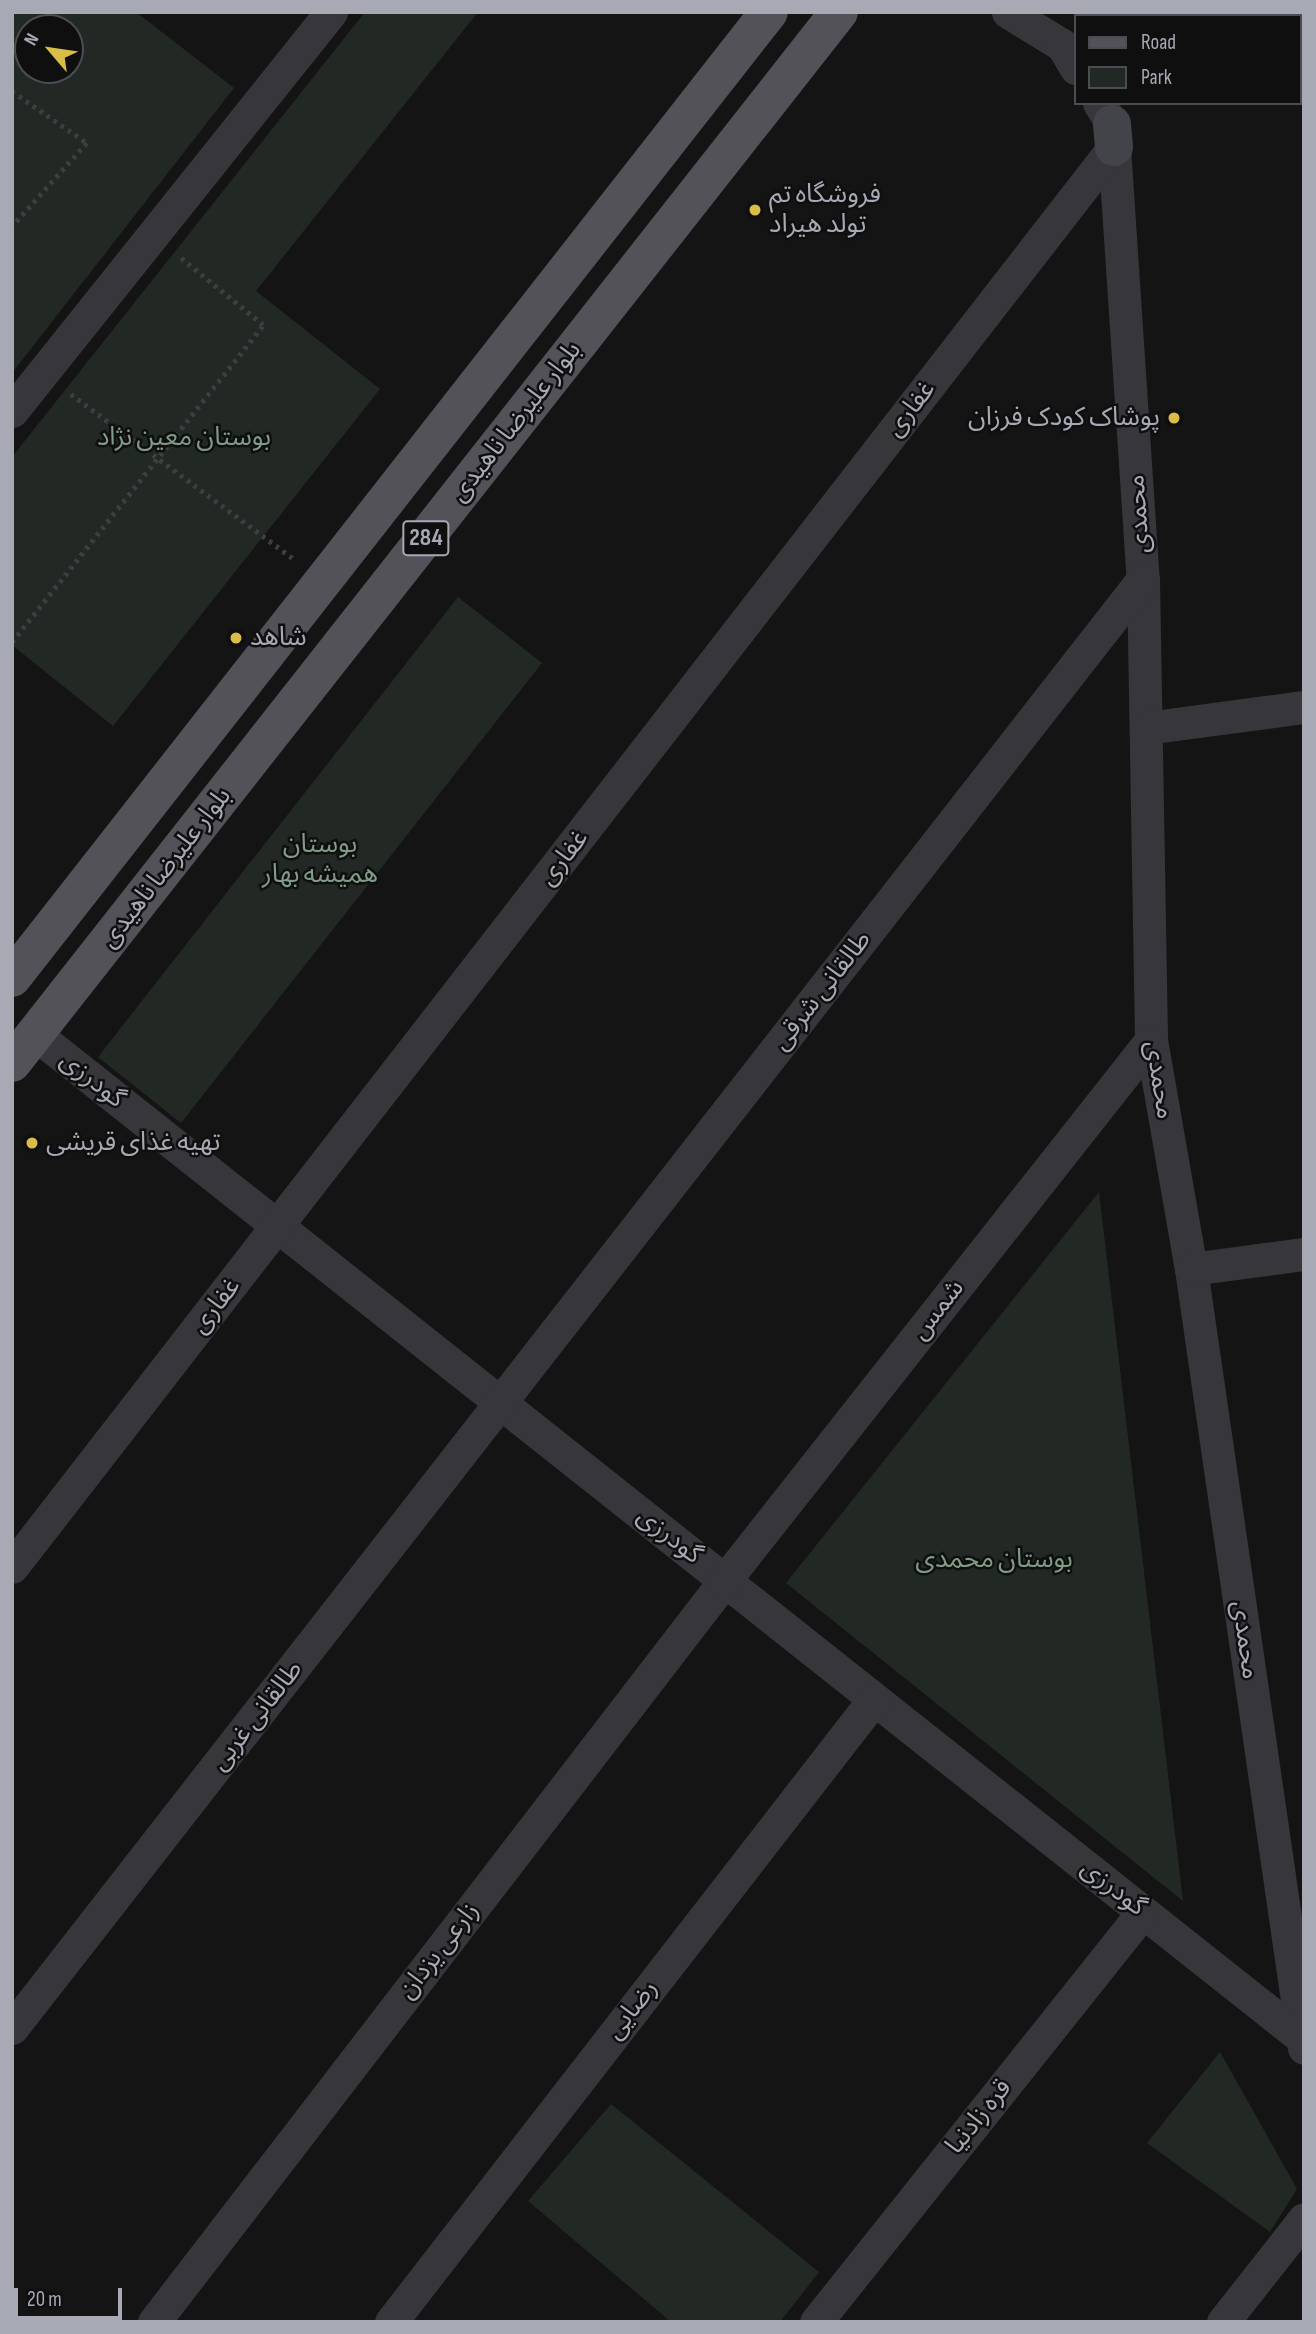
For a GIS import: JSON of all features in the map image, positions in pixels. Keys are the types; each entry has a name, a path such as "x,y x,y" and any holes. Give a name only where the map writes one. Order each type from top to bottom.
{"main road":[{"name":"بلوار علیرضا ناهیدی","path":"12,978 769,12"},
{"name":"بلوار علیرضا ناهیدی","path":"24,1049 839,12"}],"street":[{"path":"12,411 331,12"},
{"path":"1008,12 1062,46 1074,65"},
{"name":"محمدی","path":"1109,120 1143,579 1151,1040 1191,1269 1303,2043"},
{"name":"غفاری","path":"12,1567 278,1227 1109,120"},
{"name":"طالقانی شرقی","path":"502,1404 1143,579"},
{"path":"1146,728 1304,707"},
{"name":"شمس","path":"725,1580 1151,1040"},
{"name":"گودرزی","path":"24,1049 278,1227 1143,1912 1303,2043"},
{"path":"1191,1269 1304,1254"},
{"name":"طالقانی غربی","path":"12,2028 502,1404"},
{"name":"زارعی یزدان","path":"154,2322 725,1580"},
{"name":"رضایی","path":"391,2322 874,1699"},
{"name":"قره زادنیا","path":"816,2322 1143,1912"},
{"path":"1223,2322 1304,2219"}],"path":[{"path":"12,91 87,143 12,227"},
{"path":"12,642 263,325 153,235"},
{"path":"43,372 156,461 324,580"}],"green space":[{"path":"12,12 136,12 234,88 12,373"},
{"name":"بوستان معین نژاد","path":"365,12 478,12 256,291 380,389 113,726 12,645 12,457"},
{"name":"بوستان همیشه بهار","path":"458,597 542,663 181,1123 98,1057"},
{"name":"بوستان محمدی","path":"1099,1192 1183,1901 786,1583"},
{"path":"1220,2052 1297,2189 1270,2232 1147,2143"},
{"path":"611,2104 819,2272 780,2322 671,2322 528,2201"}],"place":[{"name":"فروشگاه تم تولد هیراد","path":"755,210"},
{"name":"پوشاک کودک فرزان","path":"1174,418"},
{"name":"شاهد","path":"236,638"},
{"name":"تهیه غذای قریشی","path":"32,1143"}]}
